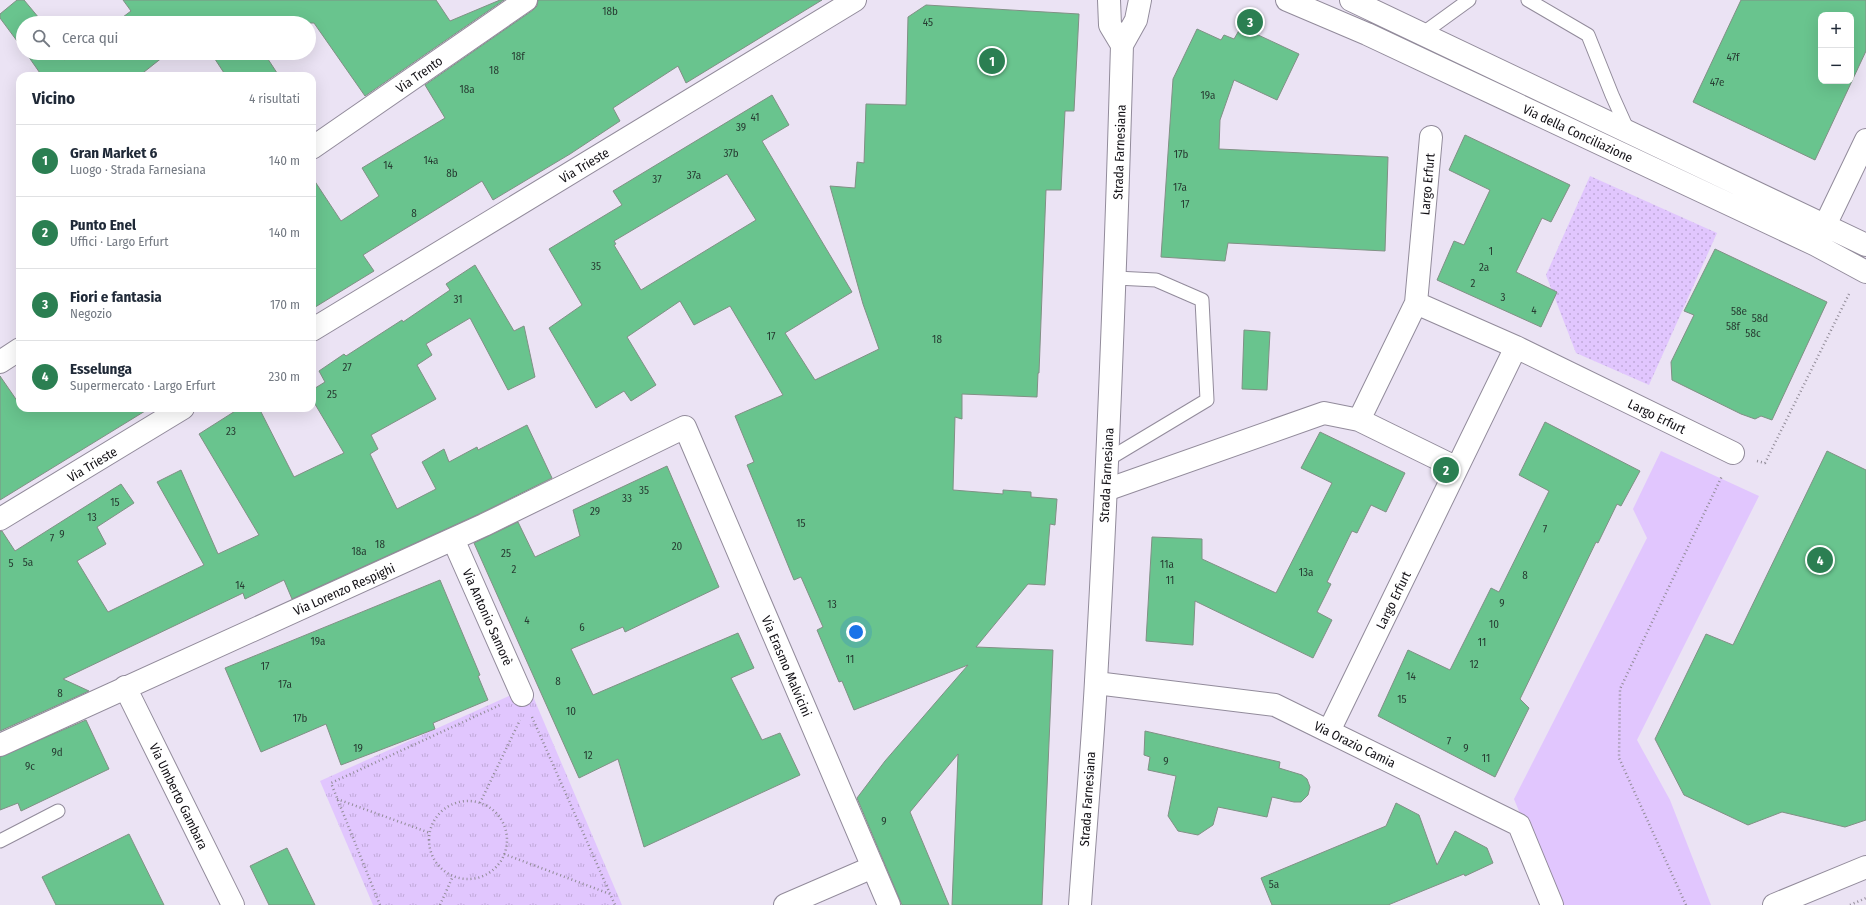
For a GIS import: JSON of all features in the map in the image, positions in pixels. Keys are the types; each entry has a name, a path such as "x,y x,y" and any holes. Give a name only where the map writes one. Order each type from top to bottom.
{"street":[{"name":"Via Trento","path":"316,145 526,0"},
{"name":"Via Trieste","path":"316,328 855,0"},
{"path":"1109,0 1110,24 1122,45"},
{"name":"Strada Farnesiana","path":"1080,905 1096,683 1106,490 1116,278 1122,45 1136,20 1140,0"},
{"name":"Via della Conciliazione","path":"1287,0 1367,34 1816,245 1860,280"},
{"name":"Via della Conciliazione","path":"1351,0 1866,246"},
{"name":"Largo Erfurt","path":"1359,420 1416,303 1431,137"},
{"path":"1816,245 1866,140"},
{"name":"Largo Erfurt","path":"1416,303 1516,347 1733,453"},
{"name":"Largo Erfurt","path":"1329,731 1516,347"},
{"path":"0,362 16,352"},
{"name":"Via Trieste","path":"0,519 176,412"},
{"path":"1106,490 1324,413 1359,420 1457,468"},
{"name":"Via Lorenzo Respighi","path":"0,745 453,539 685,427"},
{"name":"Via Erasmo Malvicini","path":"685,427 890,905"},
{"name":"Via Antonio Samorè","path":"453,539 524,700"},
{"name":"Via Orazio Camia","path":"1096,683 1275,706 1329,731 1519,825 1552,905"},
{"name":"Via Umberto Gambara","path":"125,687 233,905"},
{"path":"785,905 874,867"},
{"path":"1774,905 1866,867"}],"lane":[{"path":"1422,34 1469,0"},
{"path":"1528,0 1588,34 1629,133"},
{"path":"1107,460 1207,400 1202,300 1156,280 1116,278"},
{"path":"0,841 58,811"}],"path":[{"path":"1686,905 1619,758 1620,689 1733,453 1765,463 1846,298 1860,280"},
{"path":"380,905 331,783 524,700"},
{"path":"480,803 524,700"},
{"path":"524,700 615,905"},
{"path":"337,799 430,833"},
{"path":"467,801 480,803 492,809 500,818 506,830 507,842 504,854 494,869 478,878 465,879 453,876 442,869 434,859 430,846 430,833 434,820 443,810 454,804 467,801"},
{"path":"504,854 610,894"},
{"path":"440,905 453,876"},
{"path":"1850,905 1866,898"}],"green space":[{"path":"1590,176 1717,233 1649,385 1576,353 1546,275"},
{"path":"1661,451 1759,496 1637,740 1670,800 1711,905 1558,905 1514,799 1647,538 1633,509"},
{"path":"529,687 622,905 373,905 320,781"}],"building":[{"path":"17,0 24,0 37,16 16,16 16,40 0,18 0,14"},
{"path":"123,0 436,0 450,21 500,0 504,0 365,96 316,26 316,16 124,16 131,11"},
{"path":"538,0 822,0 686,83 678,66 613,108 620,121 570,154 493,200 482,181 363,255 374,271 316,307 316,183 341,221 379,196 362,168 445,118 425,85 537,6"},
{"path":"1741,0 1866,0 1866,51 1854,77 1854,12 1818,12 1818,84 1851,84 1815,160 1693,102"},
{"path":"926,5 1079,14 1074,111 1065,111 1061,190 1046,190 1037,397 962,394 962,419 955,417 953,490 1003,494 1003,490 1031,492 1031,497 1057,499 1055,525 1050,524 1045,585 1028,584 976,647 1053,650 1042,905 952,905 958,754 910,812 949,905 902,905 857,798 885,761 968,665 854,710 842,681 839,682 817,630 823,627 801,577 794,580 747,465 754,462 735,416 783,395 730,306 694,325 680,301 627,337 656,385 631,401 624,391 596,408 549,328 582,305 549,249 622,205 613,191 772,95 789,125 762,141 852,292 785,333 815,380 879,349 863,304 830,186 855,188 857,162 864,163 866,104 906,105 908,17","holes":["727,174 756,220 641,290 614,245 616,244 614,241"]},
{"path":"1241,27 1299,54 1277,100 1234,80 1220,120 1219,149 1388,157 1385,251 1228,243 1225,261 1161,257 1173,79 1197,29 1221,40 1224,35 1234,39"},
{"path":"31,60 159,60 144,72 39,72"},
{"path":"216,60 269,60 276,72 223,72"},
{"path":"1465,135 1570,185 1551,222 1542,218 1516,272 1557,292 1541,327 1437,280 1454,241 1464,245 1490,190 1449,170"},
{"path":"1715,249 1827,302 1772,420 1761,416 1755,419 1741,414 1672,380 1671,362 1694,315 1684,311"},
{"path":"475,265 514,331 524,326 535,377 508,390 470,318 426,344 432,355 417,365 436,399 371,435 378,449 370,454 397,509 436,489 422,462 444,449 449,462 477,447 478,450 527,425 552,478 479,514 292,599 284,580 245,599 243,593 63,679 89,691 0,731 0,531 2,531 15,551 121,484 134,503 97,527 106,544 77,561 108,612 204,565 157,482 181,470 218,554 259,535 199,434 234,412 261,412 294,477 344,453 316,406 316,388 325,382 319,371 344,354 346,356 402,320 403,322 450,290 446,284"},
{"path":"1244,330 1270,332 1267,390 1242,389"},
{"path":"0,376 16,399 16,412 143,412 0,500"},
{"path":"1545,422 1640,471 1621,506 1617,504 1598,543 1596,542 1520,699 1529,708 1495,777 1378,716 1408,650 1450,670 1491,588 1499,592 1549,491 1519,475"},
{"path":"1320,432 1405,473 1386,512 1371,505 1357,533 1352,531 1327,582 1331,584 1317,612 1332,620 1313,658 1195,601 1193,645 1146,641 1152,537 1202,539 1202,559 1276,593 1332,483 1301,468"},
{"path":"1827,451 1866,470 1866,820 1845,827 1782,812 1748,825 1684,795 1655,739 1706,634 1733,645"},
{"path":"667,466 719,587 625,632 623,627 571,649 593,695 738,633 754,668 731,678 762,740 780,733 800,775 644,847 618,759 579,778 474,543 518,522 535,557 580,536 573,510"},
{"path":"440,580 480,675 478,676 488,700 433,723 435,729 341,765 326,724 261,752 225,668"},
{"path":"86,720 109,769 21,811 18,803 0,810 0,757"},
{"path":"1145,731 1280,762 1279,768 1302,775 1307,779 1310,787 1308,795 1301,802 1272,797 1267,817 1218,807 1213,825 1198,835 1178,831 1168,816 1176,776 1148,770 1150,757 1144,755"},
{"path":"1396,803 1419,815 1437,865 1455,831 1487,848 1493,863 1465,876 1464,874 1388,905 1272,905 1261,878 1386,826"},
{"path":"129,834 164,905 56,905 42,877"},
{"path":"287,848 315,905 269,905 250,866"}],"place":[{"name":"Fiori e fantasia","path":"1250,22"},
{"name":"Gran Market 6","path":"992,61"},
{"name":"Punto Enel","path":"1446,470"},
{"name":"Esselunga","path":"1820,560"}]}
